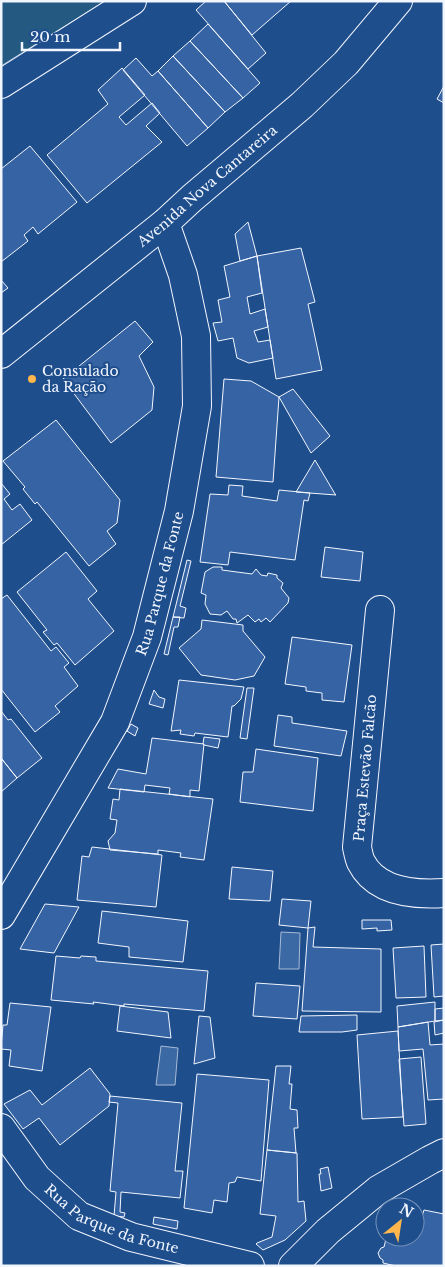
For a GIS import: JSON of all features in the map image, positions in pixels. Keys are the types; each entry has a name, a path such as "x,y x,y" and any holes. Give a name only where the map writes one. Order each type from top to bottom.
{"street":[{"path":"1,84 132,1"},
{"name":"Avenida Nova Cantareira","path":"1,354 165,223 302,105 346,63 398,1"},
{"name":"Rua Parque da Fonte","path":"1,915 115,722 147,637 179,511 197,406 196,336 183,275 165,223"},
{"name":"Praça Estevão Falcão","path":"380,610 357,847 361,862 374,879 398,890 424,894 444,893"},
{"name":"Rua Parque da Fonte","path":"1,1128 37,1178 78,1216 131,1237 250,1266"},
{"path":"293,1266 328,1231 378,1190 444,1154"}],"shaded area":[{"path":"1,1 105,1 1,66"},
{"path":"281,932 300,933 299,969 279,969"},
{"path":"161,1046 178,1048 175,1085 156,1085"}],"building":[{"path":"206,1 224,1 266,53 248,69 196,10"},
{"path":"224,1 291,1 252,35"},
{"path":"208,24 260,83 243,98 190,41"},
{"path":"190,41 243,98 225,112 173,56"},
{"path":"173,56 225,112 208,128 158,71"},
{"path":"136,58 152,76 158,71 208,128 187,146 123,70"},
{"path":"122,68 145,95 119,117 126,125 152,103 160,113 146,126 162,142 87,203 47,155 108,104 98,90"},
{"path":"444,86 444,103 437,99"},
{"path":"30,146 77,202 38,234 33,227 24,235 28,241 1,262 1,169"},
{"path":"248,222 257,256 240,261 235,234"},
{"path":"301,248 315,302 308,304 322,370 276,379 257,256"},
{"path":"257,256 262,293 247,297 250,314 265,309 268,327 254,331 258,342 270,340 273,358 249,363 237,358 233,338 218,341 213,323 222,322 218,300 230,297 224,266"},
{"path":"1,280 8,288 1,293"},
{"path":"135,321 153,342 139,356 154,387 152,410 111,443 63,379"},
{"path":"224,379 251,381 279,397 273,482 216,477"},
{"path":"293,389 330,436 311,453 279,397"},
{"path":"56,420 120,500 117,523 107,531 116,544 89,566 37,502 35,504 23,489 25,487 3,461"},
{"path":"315,460 335,494 336,495 296,492"},
{"path":"1,483 10,494 4,499 12,510 20,504 32,520 1,545"},
{"path":"229,485 243,486 242,496 277,501 279,490 310,493 308,501 304,500 295,560 230,552 228,565 200,562 210,494 228,495"},
{"path":"325,547 363,552 360,581 321,577"},
{"path":"66,552 97,591 88,599 114,631 75,665 57,643 54,645 43,632 47,630 17,592"},
{"path":"187,560 191,561 180,606 186,608 184,618 173,617"},
{"path":"213,567 222,567 222,570 252,574 256,569 261,575 267,576 268,573 277,575 277,578 283,583 281,588 289,598 288,603 270,622 266,618 261,622 259,619 255,622 248,615 237,623 236,619 233,619 227,611 221,615 210,614 205,604 206,595 201,593 205,572"},
{"path":"7,595 51,651 56,647 69,663 64,667 78,686 55,706 60,712 35,732 1,689 1,599"},
{"path":"173,617 180,617 178,627 174,627 168,655 164,654"},
{"path":"202,620 243,625 243,631 265,657 254,676 235,680 201,675 179,648 201,629"},
{"path":"292,637 352,645 344,702 322,700 322,693 306,691 306,687 285,684"},
{"path":"179,680 244,687 241,699 232,706 228,737 195,733 194,736 180,734 181,730 171,731"},
{"path":"247,688 254,688 247,739 240,738"},
{"path":"154,690 159,697 165,699 163,708 149,704"},
{"path":"1,711 8,720 11,719 42,758 17,778 1,758"},
{"path":"278,715 292,717 292,723 347,731 341,756 274,746"},
{"path":"131,724 138,728 135,736 127,731"},
{"path":"204,737 220,739 218,748 204,745"},
{"path":"152,738 204,744 199,791 190,790 190,797 169,794 170,788 145,785 144,792 108,788 118,769 146,774"},
{"path":"256,749 318,758 313,811 240,802 243,772 253,772"},
{"path":"1,758 17,778 1,792"},
{"path":"120,789 213,799 204,860 180,857 181,853 158,850 158,854 110,850 108,841 115,833 117,820 110,819 113,799 119,800"},
{"path":"92,847 162,855 156,907 77,900 82,856 89,857"},
{"path":"232,867 273,871 270,901 229,899"},
{"path":"282,899 311,901 308,928 279,925"},
{"path":"45,904 79,907 54,953 20,949"},
{"path":"102,911 188,921 183,962 129,957 129,947 98,943"},
{"path":"362,920 391,920 392,930 362,929"},
{"path":"315,927 313,947 381,949 381,1012 302,1011 308,928"},
{"path":"444,944 444,996 434,997 431,945"},
{"path":"424,946 426,997 396,998 393,948"},
{"path":"56,956 96,957 96,961 208,971 204,1011 51,1000"},
{"path":"256,983 300,986 297,1019 253,1016"},
{"path":"435,1002 435,1021 398,1027 397,1006"},
{"path":"10,1003 51,1007 42,1071 9,1066 11,1050 1,1049 3,1025 7,1025"},
{"path":"120,1006 168,1012 171,1038 117,1031"},
{"path":"444,1008 444,1020 435,1021 435,1009"},
{"path":"357,1015 357,1030 299,1032 301,1016"},
{"path":"199,1016 210,1017 215,1058 194,1064"},
{"path":"444,1020 444,1033 435,1035 434,1022"},
{"path":"428,1022 430,1045 444,1044 444,1099 428,1100 423,1049 399,1051 398,1027"},
{"path":"398,1031 403,1117 362,1119 357,1035"},
{"path":"421,1057 426,1124 404,1126 399,1059"},
{"path":"276,1066 291,1066 289,1084 292,1084 290,1109 297,1110 298,1128 294,1128 296,1153 267,1150"},
{"path":"90,1068 110,1094 109,1106 60,1145 39,1118 23,1129 4,1104 30,1090 42,1105"},
{"path":"197,1074 269,1080 261,1181 237,1177 235,1182 229,1183 227,1202 214,1200 212,1213 184,1208"},
{"path":"110,1096 182,1103 175,1171 183,1171 180,1198 121,1192 120,1212 125,1213 124,1217 114,1216 116,1192 110,1191 118,1103 109,1102"},
{"path":"267,1150 297,1153 298,1202 304,1201 306,1221 285,1240 263,1250 256,1244 272,1237 276,1216 260,1214"},
{"path":"328,1167 332,1188 321,1191 320,1169"},
{"path":"425,1210 444,1214 444,1266 396,1266 383,1263 378,1253 381,1248 425,1247"},
{"path":"154,1217 178,1221 177,1229 153,1224"}],"place":[{"name":"Consulado da Ração","path":"32,379"}]}
